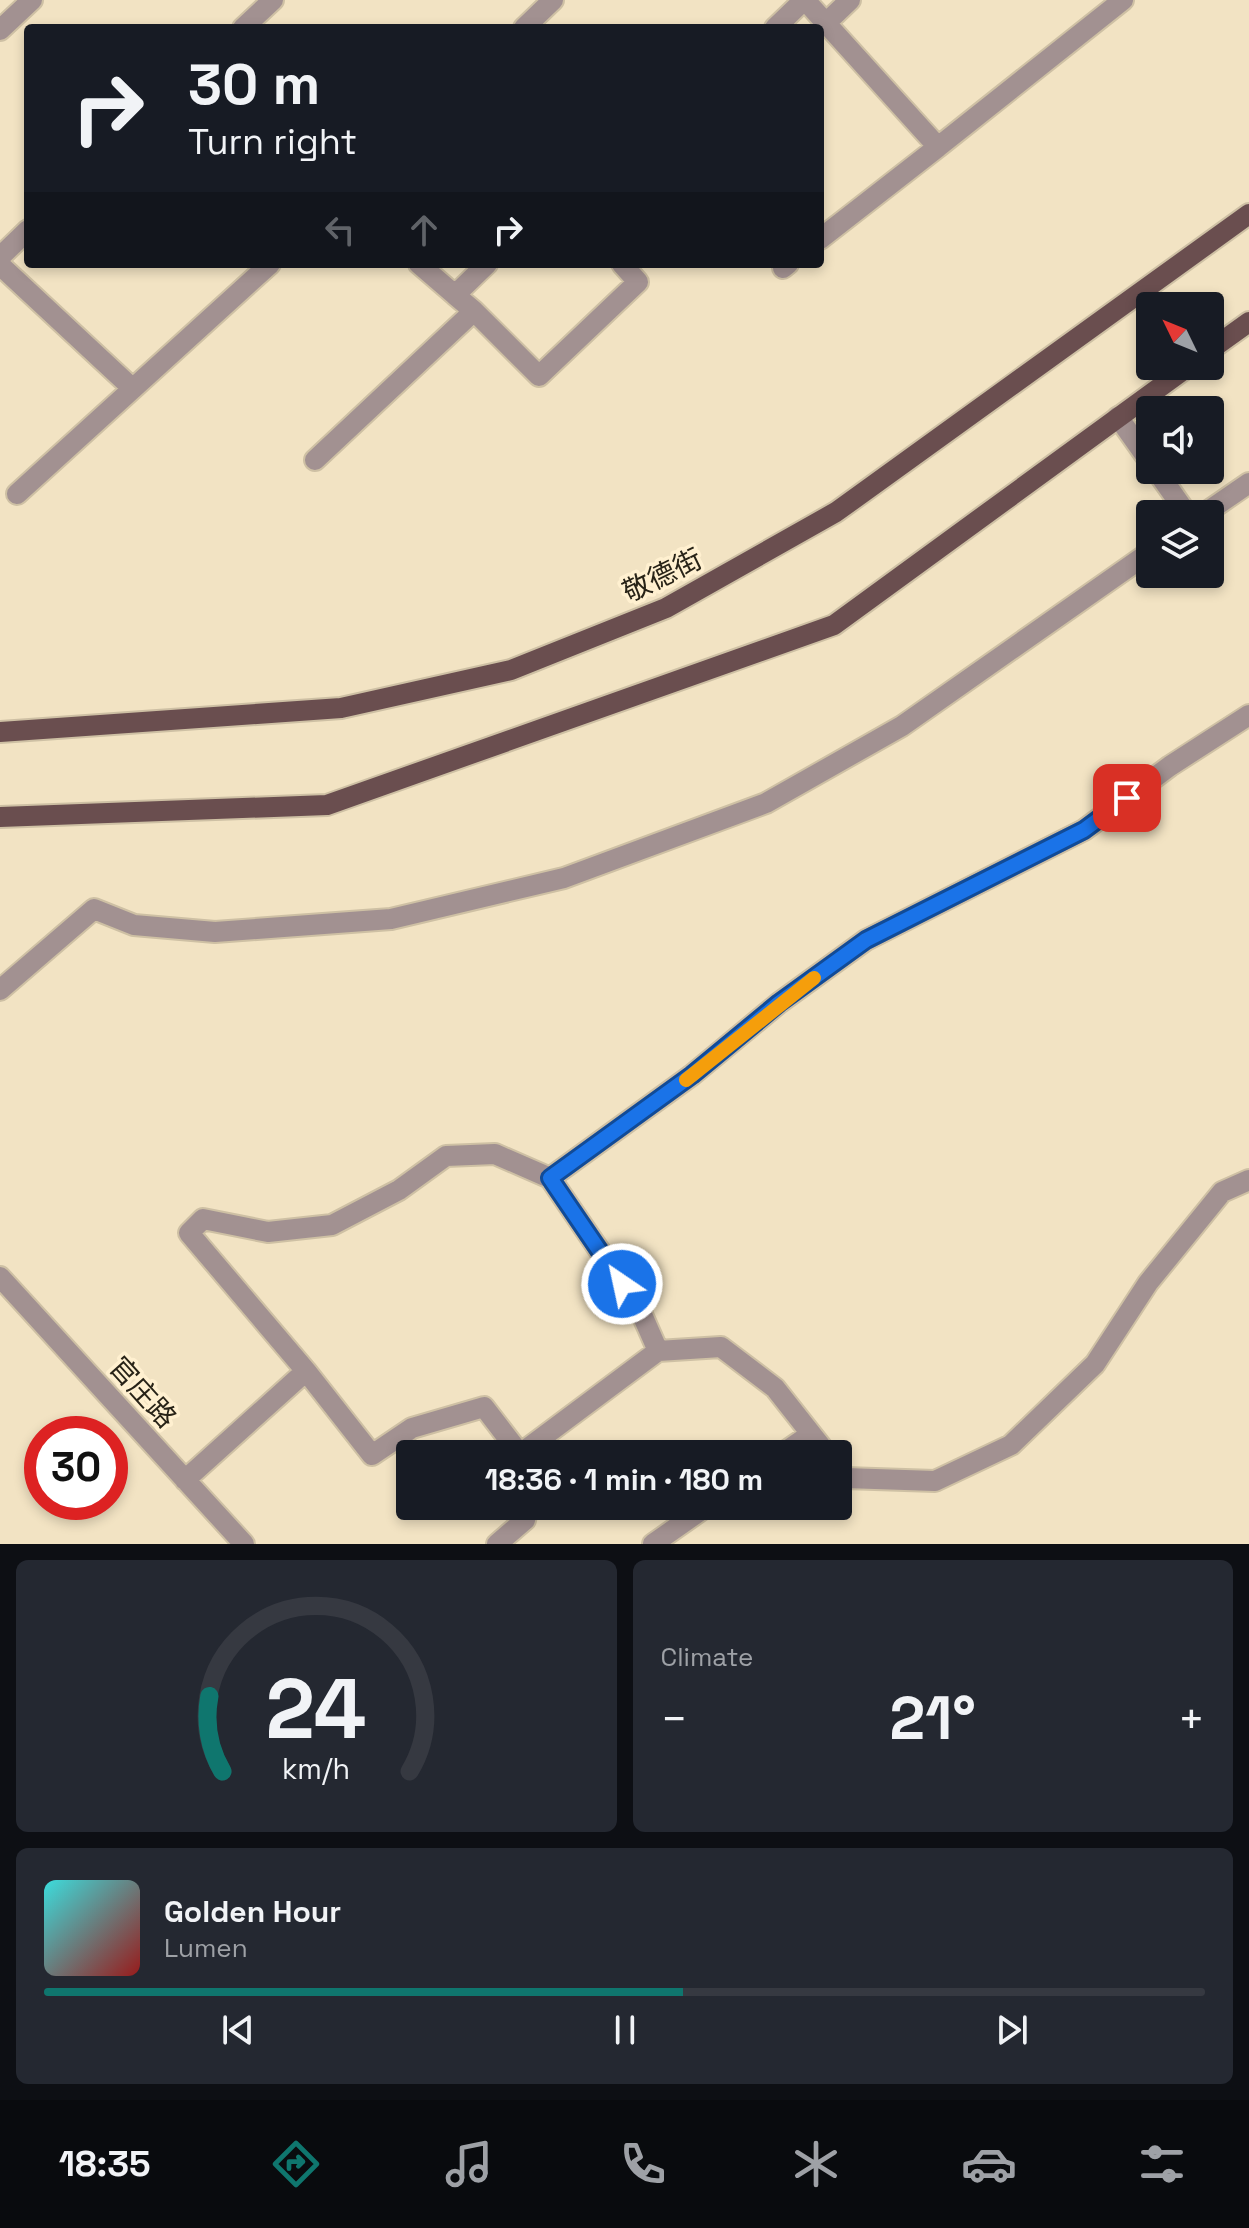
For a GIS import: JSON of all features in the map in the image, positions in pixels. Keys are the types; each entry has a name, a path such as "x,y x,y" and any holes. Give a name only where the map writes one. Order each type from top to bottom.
{"main road":[{"name":"敬德街","path":"0,732 341,708 511,670 666,608 836,512 1249,214"},
{"path":"1224,340 1249,322"},
{"path":"0,817 327,805 834,625 1170,380"}],"street":[{"path":"0,30 32,0"},
{"path":"247,24 273,0"},
{"path":"528,24 553,0"},
{"path":"779,24 804,0 938,147"},
{"path":"826,23 850,0"},
{"path":"824,236 1123,0"},
{"path":"0,257 24,234"},
{"path":"0,265 132,388"},
{"path":"17,494 266,268"},
{"path":"424,268 474,311 539,376 638,282 626,268"},
{"path":"455,295 483,268"},
{"path":"315,460 474,311"},
{"path":"1118,417 1136,442"},
{"path":"1224,500 1249,483"},
{"path":"0,990 94,909 134,925 215,932 391,919 564,878 766,803 902,726 1136,562"},
{"path":"550,1178 692,1075 779,1003 866,940 1084,830 1170,766 1249,715"},
{"path":"509,1440 484,1407 412,1428 372,1455 306,1371 189,1233 203,1219 268,1232 332,1225 399,1190 446,1156 495,1154 550,1178 640,1310 658,1351"},
{"path":"852,1478 935,1481 1011,1445 1095,1364 1148,1283 1222,1192 1249,1180"},
{"name":"官庄路","path":"0,1277 244,1544"},
{"path":"539,1440 658,1351 721,1347 775,1388 816,1440"},
{"path":"185,1480 306,1371"},
{"path":"802,1440 811,1434"},
{"path":"497,1544 525,1520"},
{"path":"653,1544 687,1520"}],"slow traffic":[{"path":"686,1080 814,978"}],"route":[{"path":"622,1284 550,1178 692,1075 779,1003 866,940 1084,830 1127,798"}]}
